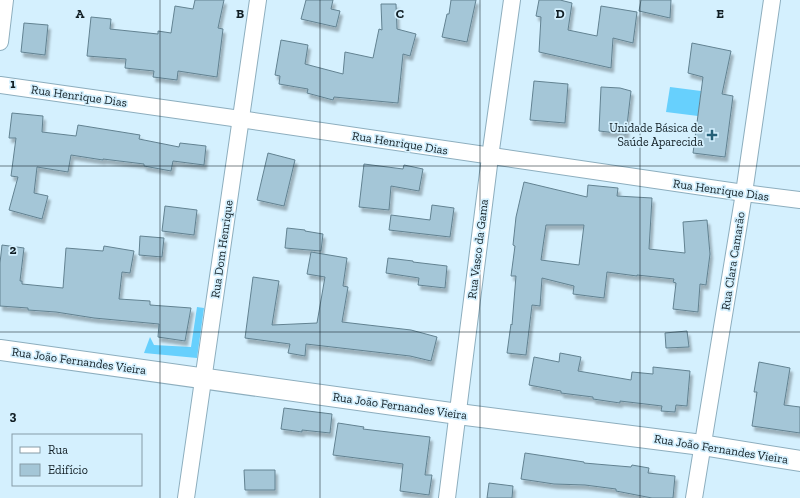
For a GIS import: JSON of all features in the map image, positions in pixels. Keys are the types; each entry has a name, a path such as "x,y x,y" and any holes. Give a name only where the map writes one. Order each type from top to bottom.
{"street":[{"path":"0,42 5,0"},
{"name":"Rua Dom Henrique","path":"186,498 258,0"},
{"name":"Rua Vasco da Gama","path":"447,498 490,157 512,0"},
{"name":"Rua Clara Camarão","path":"694,498 744,194 772,0"},
{"name":"Rua Henrique Dias","path":"0,85 744,194 800,200"},
{"name":"Rua João Fernandes Vieira","path":"0,350 458,414 702,445 800,461"}],"shaded area":[{"path":"670,87 701,91 698,116 666,112"},
{"path":"197,307 204,308 197,358 144,353 150,337 154,345 191,347"}],"building":[{"path":"195,0 224,0 218,28 223,29 217,77 178,71 177,80 153,77 154,71 125,68 126,59 87,56 91,17 111,19 110,29 158,34 158,31 171,33 175,6 193,9"},
{"path":"306,0 333,0 331,9 340,11 336,27 301,19"},
{"path":"451,0 476,0 467,42 442,37 447,14 449,14"},
{"path":"539,0 560,0 572,3 568,30 597,36 601,6 637,12 633,43 613,38 611,68 539,52 541,17 536,16"},
{"path":"641,0 671,0 670,18 639,11"},
{"path":"381,4 396,4 397,29 416,34 410,56 403,54 398,103 334,97 333,100 307,93 308,89 279,84 280,76 275,75 281,40 308,45 305,64 343,74 345,52 373,58 379,29 382,30"},
{"path":"24,23 48,25 45,55 21,52"},
{"path":"692,43 731,51 722,94 733,96 725,157 693,153 703,77 688,73"},
{"path":"534,81 568,84 565,123 530,120"},
{"path":"601,87 620,88 631,91 626,134 599,131"},
{"path":"12,113 43,116 42,132 76,136 78,125 140,135 139,139 179,147 180,143 206,146 204,165 173,161 171,171 144,166 144,164 71,155 68,172 37,167 34,193 48,196 42,219 9,210 18,177 11,176 16,138 9,138"},
{"path":"268,153 295,160 284,206 257,200"},
{"path":"364,164 403,169 404,165 423,169 419,191 391,186 389,210 359,207"},
{"path":"524,182 587,197 588,185 618,188 617,196 652,198 649,249 685,253 683,222 707,220 710,254 706,285 700,284 698,312 673,309 676,283 673,282 674,279 607,272 604,298 573,294 574,286 542,278 540,306 532,305 526,355 507,353 511,324 512,325 516,276 511,276 515,246 513,245 516,217","holes":["546,225 584,225 579,265 541,260"]},
{"path":"432,205 454,208 450,237 389,230 391,215 430,220"},
{"path":"165,206 197,210 194,235 162,231"},
{"path":"287,228 323,234 321,251 285,248"},
{"path":"140,236 164,238 162,257 139,255"},
{"path":"2,245 24,248 20,281 22,281 22,284 63,288 66,248 103,251 104,246 134,251 130,273 122,272 119,299 150,301 150,305 191,308 185,341 158,337 159,324 94,318 56,312 28,310 28,308 0,306 0,263"},
{"path":"311,252 347,258 343,286 348,287 342,322 411,330 437,337 431,361 410,356 306,344 305,356 288,353 290,344 245,338 253,277 279,281 272,325 317,323 325,277 307,274"},
{"path":"388,258 447,266 445,288 418,285 419,278 386,273"},
{"path":"687,331 689,347 666,348 665,333"},
{"path":"560,353 581,357 578,371 631,380 632,372 653,374 653,367 690,371 687,406 676,405 675,412 661,411 662,406 620,401 620,403 593,399 593,397 561,393 561,391 529,385 534,357 559,362"},
{"path":"759,362 790,368 784,405 800,407 800,433 752,426 757,392 754,392"},
{"path":"284,408 332,414 330,433 302,430 302,432 281,429"},
{"path":"338,423 364,427 363,429 430,437 425,475 432,475 429,495 400,491 403,464 333,455"},
{"path":"525,453 584,463 631,467 632,465 649,468 648,473 675,476 673,498 652,498 616,491 616,489 585,485 554,484 521,479"},
{"path":"244,470 275,470 275,490 245,490"},
{"path":"489,483 513,486 512,498 487,498"}],"place":[{"name":"Unidade Básica de Saúde Aparecida","path":"712,135"}]}
